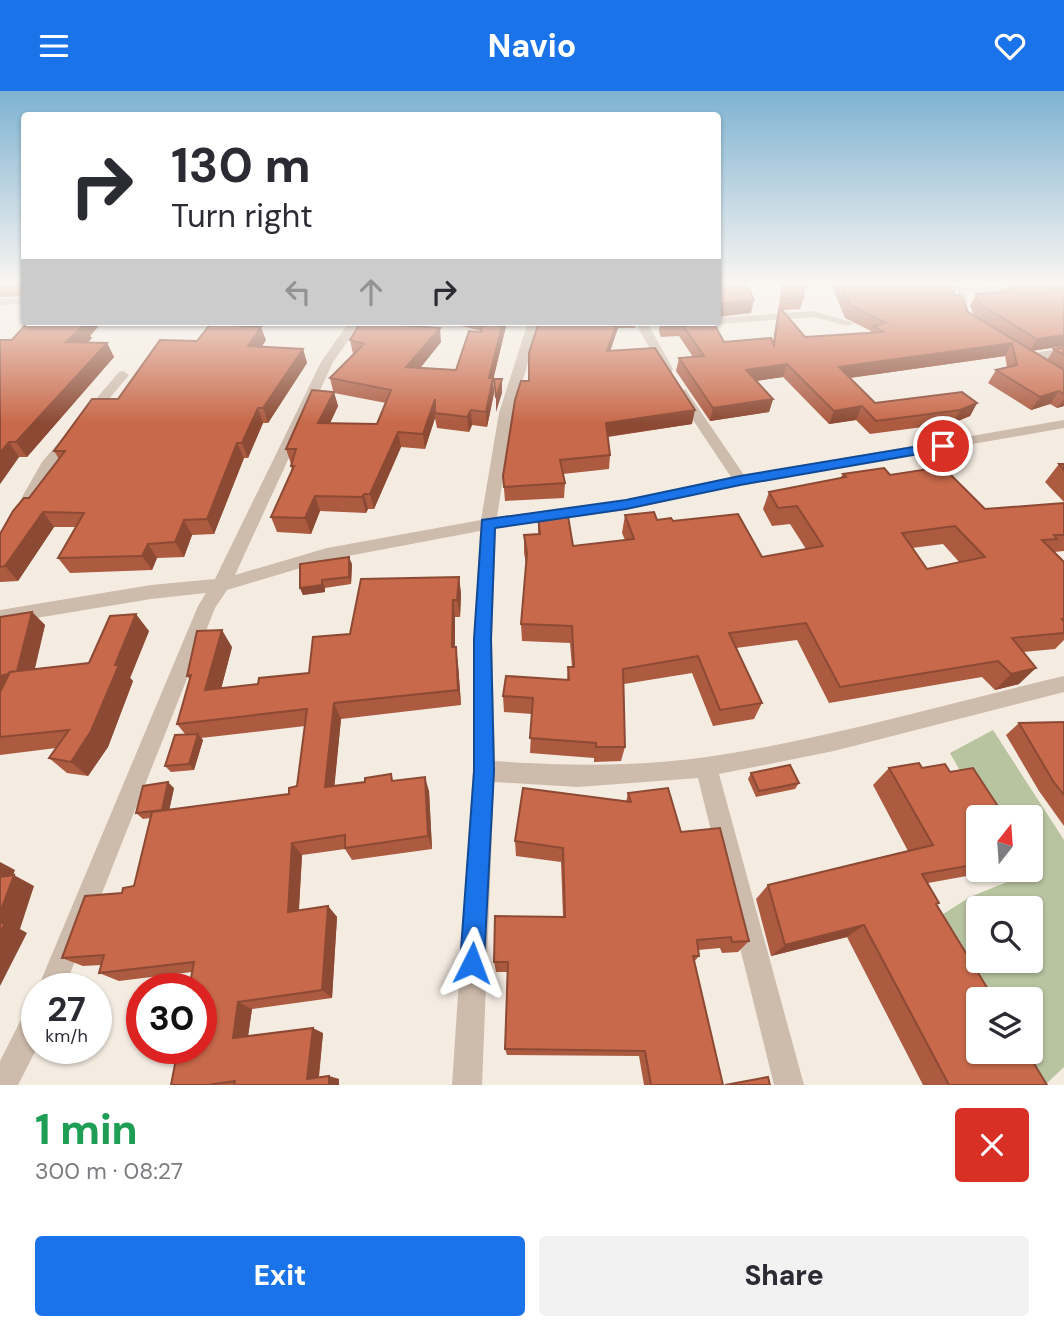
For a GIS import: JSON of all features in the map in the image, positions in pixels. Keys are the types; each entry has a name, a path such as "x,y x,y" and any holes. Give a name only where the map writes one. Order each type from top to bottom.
{"street":[{"path":"57,973 207,606 221,585 327,362 349,330"},
{"path":"467,1085 484,771 483,639 488,524 506,413 531,330"},
{"path":"650,330 674,383 740,480"},
{"path":"1046,370 1022,354 1064,352"},
{"path":"0,551 49,462 123,375"},
{"path":"0,617 151,592 221,585 327,554 488,524 626,505 740,480 1064,424"},
{"path":"484,771 578,777 706,767 834,741 1064,684"},
{"path":"706,767 789,1085"},
{"path":"3,1085 21,1049"}],"green space":[{"path":"993,730 1041,805 979,805 950,753"},
{"path":"1043,807 1064,840 1064,1067 1045,1085 1016,1064 1043,1064 1043,987 970,987 929,923 966,900 966,973 1043,973 1043,896 972,896 1007,882 1043,882"}],"building":[{"path":"21,330 78,330 66,342 107,343 16,442 9,442 0,453 0,340 12,340"},
{"path":"205,330 259,330 248,346 303,349 263,408 258,408 242,443 237,443 207,519 184,520 175,542 148,544 142,556 58,558 84,513 43,512 5,566 0,567 0,534 13,511 24,498 29,498 65,451 54,451 92,399 118,399 160,340 197,341"},
{"path":"356,330 438,330 406,367 456,370 469,331 501,330 489,378 493,378 486,412 471,410 467,417 435,413 435,399 423,434 398,432 370,494 364,494 362,497 315,496 305,518 271,517 294,466 291,466 296,449 286,449 312,390 334,392 318,423 377,424 391,390 330,378 364,344 350,340"},
{"path":"536,330 614,330 607,351 655,348 695,410 606,423 610,455 560,460 565,483 504,487 503,476 515,400 521,381 529,381 529,353"},
{"path":"686,330 718,330 724,342 771,338 774,345 776,330 799,330 805,337 883,332 880,330 998,330 1064,370 1064,394 1059,391 1040,397 996,370 1017,365 1012,343 839,367 875,403 962,392 977,403 960,410 876,421 862,406 834,411 787,364 746,370 773,399 713,408 679,358 704,356"},
{"path":"1023,330 1064,330 1064,335 1037,339"},
{"path":"1064,347 1064,355 1054,349"},
{"path":"494,379 502,379 496,398"},
{"path":"884,468 890,475 945,469 985,509 1064,503 1064,535 1054,535 1057,539 1042,540 1064,562 1064,633 1012,638 1036,668 1011,674 998,661 840,687 806,623 729,633 762,703 720,710 698,656 623,669 625,747 596,747 596,743 530,738 533,698 503,696 506,676 569,680 568,667 574,667 572,626 521,624 527,553 524,535 540,534 538,517 568,516 573,546 634,539 625,515 654,512 657,520 671,518 673,521 738,514 762,557 823,546 797,506 778,508 769,492 846,477 843,474","holes":["955,526 985,557 927,569 902,533"]},
{"path":"349,557 349,577 322,580 322,585 300,588 300,564"},
{"path":"459,577 457,600 453,600 452,647 456,647 458,690 334,703 325,787 365,782 365,778 391,774 392,781 425,777 428,836 345,848 345,835 292,843 288,912 328,906 322,990 238,1002 233,1038 313,1028 307,1079 329,1076 329,1085 234,1085 235,1081 208,1085 171,1085 175,1064 217,1064 217,973 192,973 194,962 99,973 104,955 62,958 85,896 122,893 123,888 134,886 152,812 289,794 289,788 297,786 307,709 177,724 191,675 187,676 197,631 222,630 205,690 258,684 259,678 309,673 313,637 350,634 361,579"},
{"path":"32,612 17,671 0,676 0,617"},
{"path":"136,614 115,665 119,665 91,731 71,762 49,758 69,730 0,737 0,692 10,672 89,663 110,616"},
{"path":"1064,722 1064,795 1019,723"},
{"path":"198,734 189,764 165,766 175,735"},
{"path":"919,763 922,768 945,764 950,772 973,768 997,805 966,805 966,866 922,874 939,903 936,904 966,953 966,973 978,973 987,987 966,987 966,1064 1034,1064 1047,1085 949,1085 864,925 785,945 768,885 933,845 889,768"},
{"path":"790,765 799,783 759,791 751,773"},
{"path":"168,782 162,810 136,813 143,786"},
{"path":"523,788 631,802 628,793 668,788 681,832 720,828 749,941 732,942 731,937 697,940 699,956 693,956 723,1085 651,1085 645,1051 505,1049 508,962 494,962 495,916 565,917 563,848 515,841"},
{"path":"14,875 0,913 0,877"},
{"path":"768,1077 770,1085 725,1085"}],"route":[{"path":"472,963 484,771 483,639 488,524 626,505 740,480 943,446"}]}
